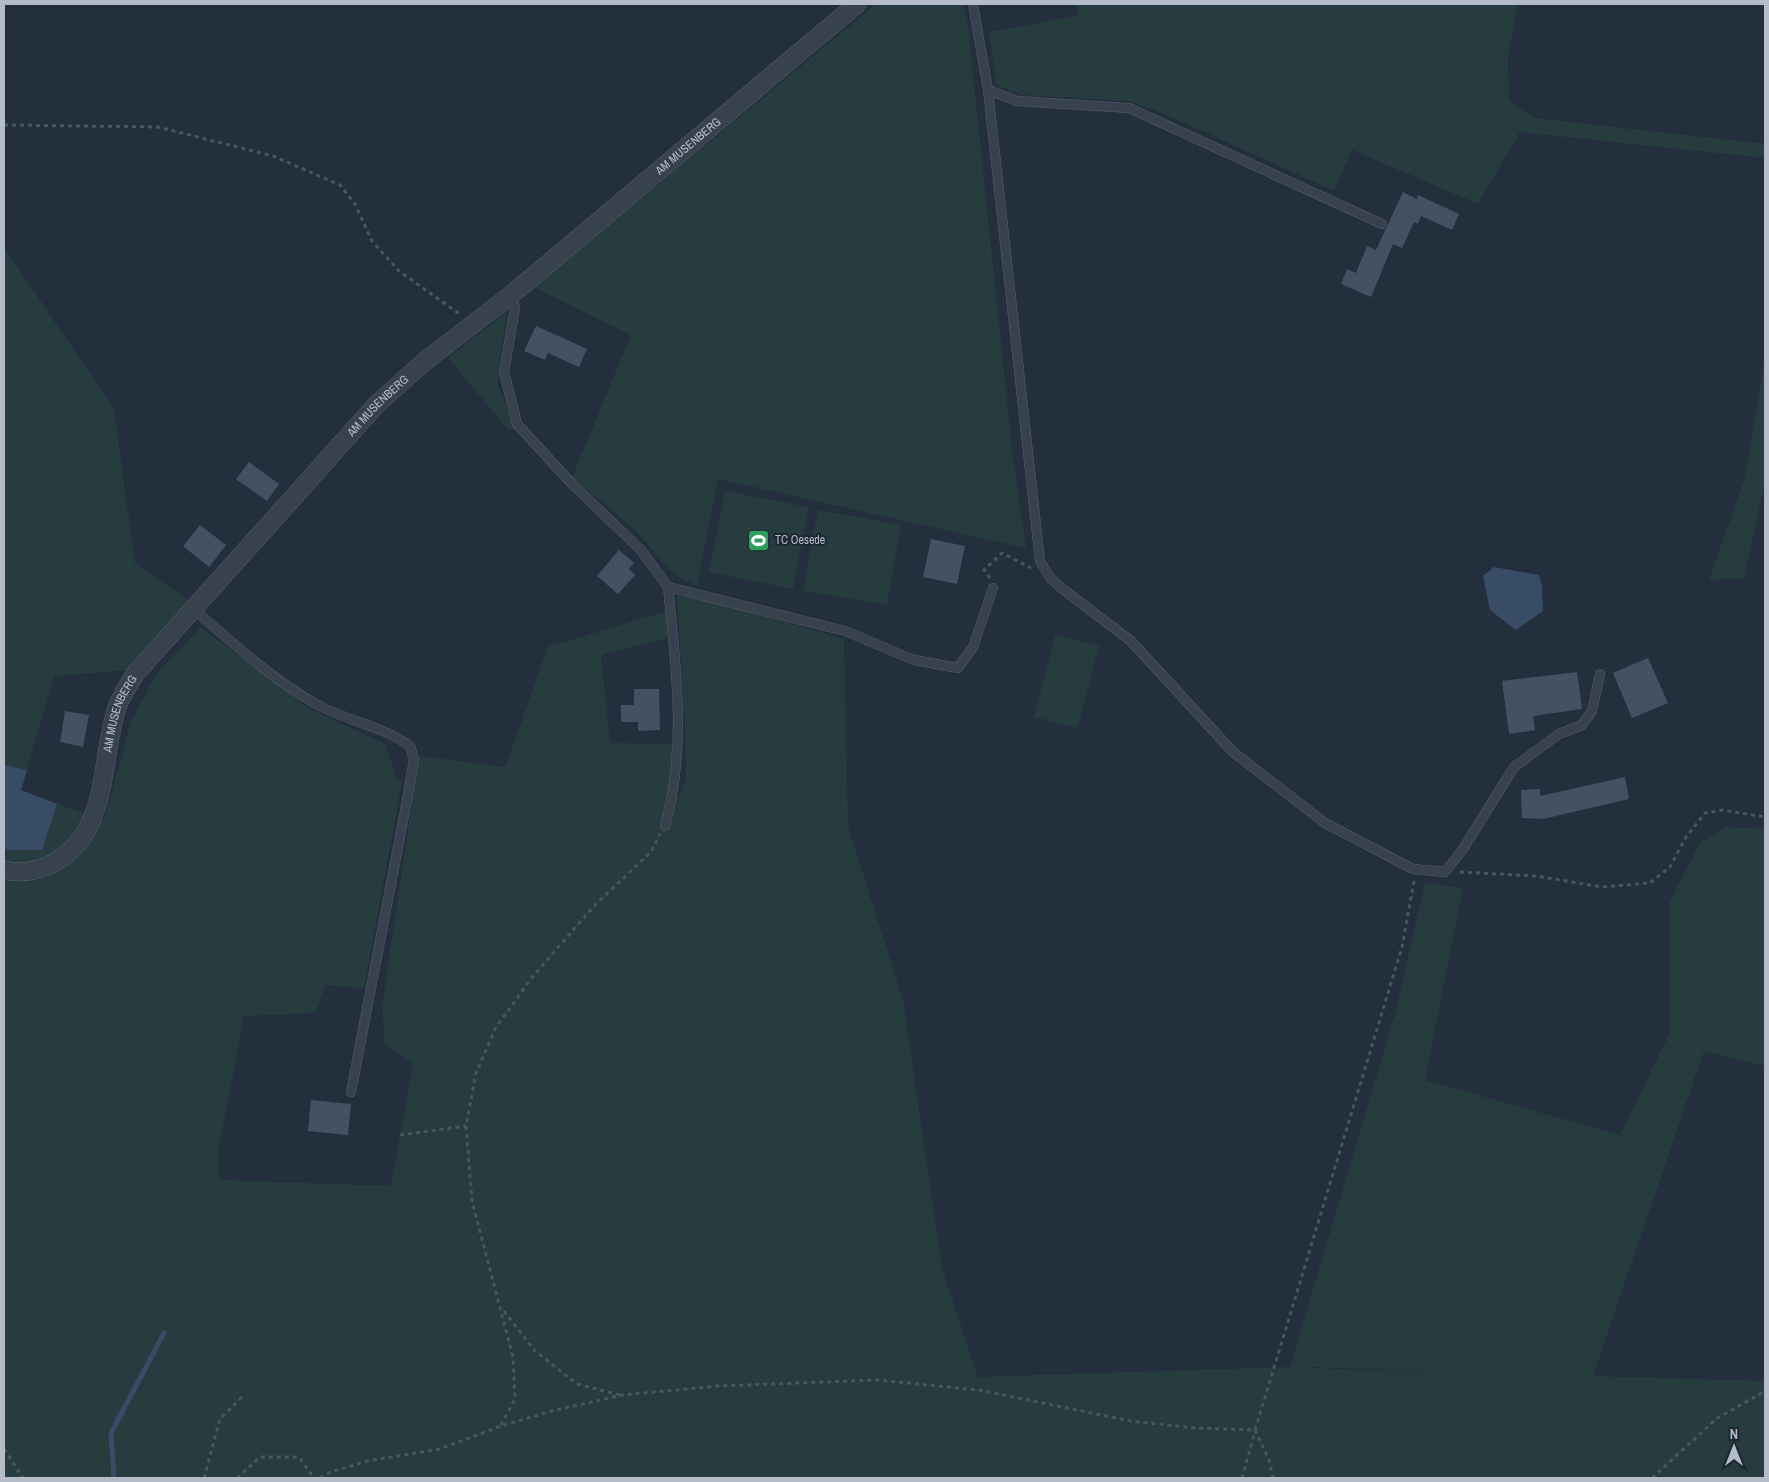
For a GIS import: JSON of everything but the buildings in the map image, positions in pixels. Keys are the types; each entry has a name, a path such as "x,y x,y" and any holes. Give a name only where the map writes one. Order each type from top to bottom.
{"street":[{"name":"AM MUSENBERG","path":"4,870 33,871 65,856 80,843 90,827 96,810 116,710 135,674 192,608 377,404 424,362 511,295 856,4"}],"lane":[{"path":"973,4 988,90 1040,561 1051,579 1132,641 1233,752 1325,823 1413,869 1444,872 1463,849 1514,767 1559,734 1582,725 1592,710 1600,674"},
{"path":"988,90 1017,101 1129,108 1382,224"},
{"path":"511,295 515,308 504,372 517,424 573,486 641,550 668,587 679,744 676,775 665,826"},
{"path":"668,587 845,631 914,660 958,668 974,647 993,588"},
{"path":"192,608 252,659 315,704 345,719 395,735 410,746 414,759 408,795 350,1092"}],"path":[{"path":"4,125 158,127 273,156 340,185 355,204 372,241 399,271 474,324"},
{"path":"993,588 995,584 984,570 1002,552 1051,579"},
{"path":"1444,872 1536,876 1602,887 1650,884 1670,867 1686,837 1705,813 1722,810 1765,817"},
{"path":"501,1426 515,1399 513,1357 502,1308 472,1201 466,1126 476,1073 496,1027 534,975 596,904 651,852 665,826"},
{"path":"1242,1478 1402,947 1414,888 1413,869"},
{"path":"400,1135 466,1126"},
{"path":"502,1308 535,1351 577,1384 622,1395"},
{"path":"320,1478 331,1472 368,1462 440,1449 501,1426 622,1395 719,1386 877,1380 979,1390 1131,1421 1195,1428 1255,1430"},
{"path":"1652,1478 1716,1419 1765,1391"},
{"path":"204,1478 220,1418 242,1397"},
{"path":"1255,1430 1269,1460 1272,1478"},
{"path":"4,1449 23,1478"},
{"path":"237,1478 260,1457 299,1457 314,1478"}],"green space":[{"path":"876,4 964,4 969,35 1013,458 1026,548 718,479 697,585 686,581 669,569 634,530 572,477 631,335 534,287"},
{"path":"1077,4 1518,4 1508,55 1509,101 1534,118 1765,144 1765,158 1520,132 1478,204 1352,150 1334,191 1160,112 1127,101 1021,95 996,85 989,32 1077,16"},
{"path":"4,247 114,409 135,563 191,602 131,670 54,676 21,790 104,821 131,722 156,674 201,627 308,708 385,744 397,779 402,782 364,988 325,985 316,1013 244,1016 219,1148 219,1180 391,1186 413,1065 385,1044 382,1006 419,756 505,767 548,647 667,611 667,638 601,655 610,743 673,744 669,794 680,796 686,777 677,595 733,607 844,639 848,826 903,1000 942,1268 978,1377 1290,1367 1396,1010 1425,883 1463,888 1425,1080 1620,1135 1669,1034 1670,901 1700,843 1726,827 1765,829 1765,1066 1704,1051 1593,1376 1765,1381 1765,1478 4,1478","holes":["1309,1367 1512,1374 1309,1368"]},
{"path":"507,312 497,382 515,429 508,430 448,358"},
{"path":"1765,356 1765,483 1744,578 1709,580 1745,477"},
{"name":"TC Oesede","path":"725,491 809,507 793,589 709,572"},
{"path":"818,510 901,525 887,605 803,591"},
{"path":"1055,635 1099,646 1078,728 1034,717"}],"water":[{"path":"1494,567 1539,575 1542,586 1543,611 1516,630 1490,610 1483,576"},
{"path":"4,765 27,770 21,790 57,804 42,850 8,850 4,847"}],"waterway":[{"path":"114,1478 111,1433 164,1333"}],"place":[{"name":"TC Oesede","path":"759,540"}]}
